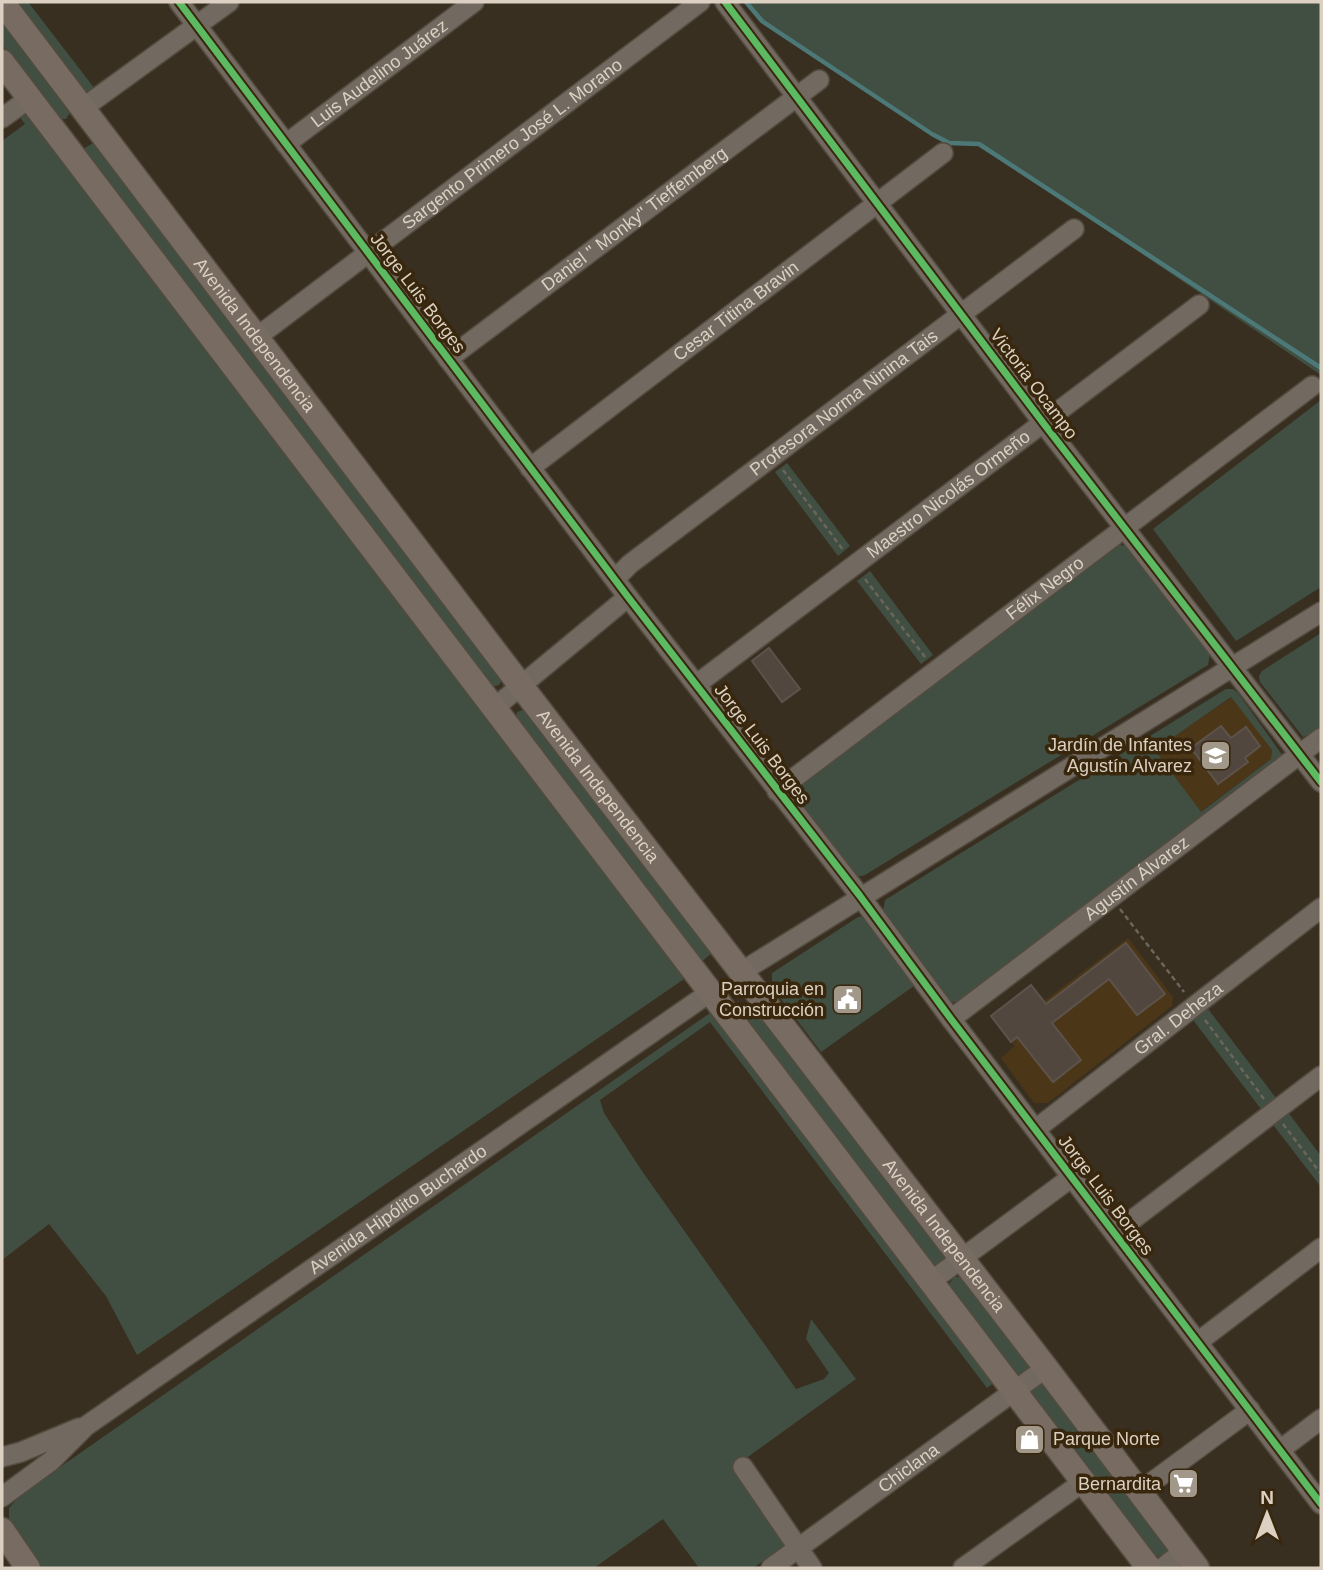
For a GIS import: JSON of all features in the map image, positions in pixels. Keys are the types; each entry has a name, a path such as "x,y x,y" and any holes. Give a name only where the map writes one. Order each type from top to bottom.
{"main road":[{"name":"Avenida Independencia","path":"2,2 521,686 1191,1560"},
{"name":"Avenida Independencia","path":"2,62 1149,1568"},
{"path":"63,142 88,114"},
{"path":"705,988 712,965 737,966"},
{"path":"725,1013 742,1010 756,991"},
{"path":"2,1530 28,1568"}],"street":[{"name":"Jorge Luis Borges","path":"179,2 628,597 860,896 1321,1504"},
{"path":"88,114 196,25 229,2"},
{"name":"Luis Audelino Juárez","path":"286,144 474,2"},
{"name":"Sargento Primero José L. Morano","path":"257,337 700,2"},
{"name":"Victoria Ocampo","path":"725,2 1044,424 1321,782"},
{"name":"Daniel \" Monky\" Tieffemberg","path":"448,359 819,80"},
{"path":"2,118 30,98"},
{"name":"Cesar Titina Bravin","path":"530,468 943,153"},
{"name":"Profesora Norma Ninina Tais","path":"615,579 630,564 1074,229"},
{"name":"Maestro Nicolás Ormeño","path":"697,684 1199,305"},
{"name":"Félix Negro","path":"777,791 1312,386"},
{"path":"494,708 628,597"},
{"path":"737,966 860,896 1321,611"},
{"name":"Agustín Álvarez","path":"951,1019 1321,738"},
{"name":"Gral. Deheza","path":"1036,1129 1321,908"},
{"name":"Avenida Hipólito Buchardo","path":"2,1497 51,1461 86,1426 705,988"},
{"path":"1115,1233 1321,1076"},
{"path":"930,1282 1072,1177"},
{"path":"1198,1342 1321,1248"},
{"name":"Chiclana","path":"771,1568 1046,1368"},
{"path":"1140,1491 1250,1410"},
{"path":"1280,1450 1321,1419"},
{"name":"Avenida Hipólito Buchardo","path":"2,1457 86,1426"},
{"path":"743,1467 812,1568"},
{"path":"962,1568 1083,1482"},
{"path":"1162,1568 1191,1560"}],"path":[{"path":"773,457 936,671"},
{"path":"1112,898 1321,1174"}],"shaded area":[{"name":"Jardín de Infantes Agustín Alvarez","path":"1232,697 1272,750 1271,759 1200,812 1155,750"},
{"path":"1128,938 1173,997 1172,1006 1048,1103 1034,1103 1001,1058 1015,1046 991,1016 1031,985 1044,1001"}],"green space":[{"path":"15,2 28,2 95,89 86,93"},
{"path":"749,2 1321,2 1321,375 979,144 949,143 761,18"},
{"path":"2,18 71,111 66,119 56,116 2,45"},
{"path":"28,112 687,977 137,1355 106,1296 49,1224 2,1260 2,141 25,124 19,116"},
{"path":"93,143 502,679 499,685 491,687 85,153 85,148"},
{"path":"1321,400 1321,587 1236,641 1153,529"},
{"path":"787,463 850,546 838,556 775,472"},
{"path":"1118,544 1125,546 1210,654 1208,665 865,875 856,877 789,790"},
{"path":"870,571 933,655 921,664 857,581"},
{"path":"1321,633 1321,729 1303,737 1260,682 1259,676 1262,671"},
{"path":"1226,689 1233,689 1238,693 1283,756 961,1002 950,1002 883,911 885,900","holes":["1231,697 1272,750 1271,759 1201,812 1155,750"]},
{"path":"525,709 712,953 700,963 516,720 517,712"},
{"path":"865,916 918,983 821,1052 772,987 772,973 858,917"},
{"path":"1205,1005 1279,1102 1264,1113 1190,1016"},
{"path":"757,1011 945,1256 943,1262 933,1267 743,1021"},
{"path":"713,1013 995,1382 987,1388 710,1022 600,1100 604,1113 642,1171 796,1389 824,1379 829,1373 806,1339 811,1319 856,1379 734,1467 785,1544 784,1547 753,1568 699,1568 663,1519 594,1568 41,1568 9,1521 9,1508 20,1495"},
{"path":"1287,1111 1321,1156 1321,1187 1271,1122"},
{"path":"954,1277 962,1277 1029,1364 1027,1370 1016,1376 947,1287"},
{"path":"1037,1384 1045,1384 1169,1548 1168,1553 1154,1558 1030,1400 1030,1391"}],"building":[{"path":"769,648 800,689 782,702 752,661"},
{"path":"1221,726 1231,738 1246,727 1260,746 1245,758 1248,762 1218,784 1191,748"},
{"path":"1126,943 1165,994 1137,1015 1109,979 1052,1023 1081,1060 1053,1082 1017,1037 1011,1042 991,1016 1031,985 1046,1004"}],"waterway":[{"path":"746,2 762,21 932,134 949,143 979,144 1321,368"}],"cycle path":[{"path":"179,2 628,597 860,896 1321,1504"},
{"path":"725,2 1044,424 1321,782"}],"place":[{"name":"Jardín de Infantes Agustín Alvarez","path":"1215,755"},
{"name":"Parroquia en Construcción","path":"847,999"},
{"name":"Parque Norte","path":"1030,1439"},
{"name":"Bernardita","path":"1184,1484"}]}
